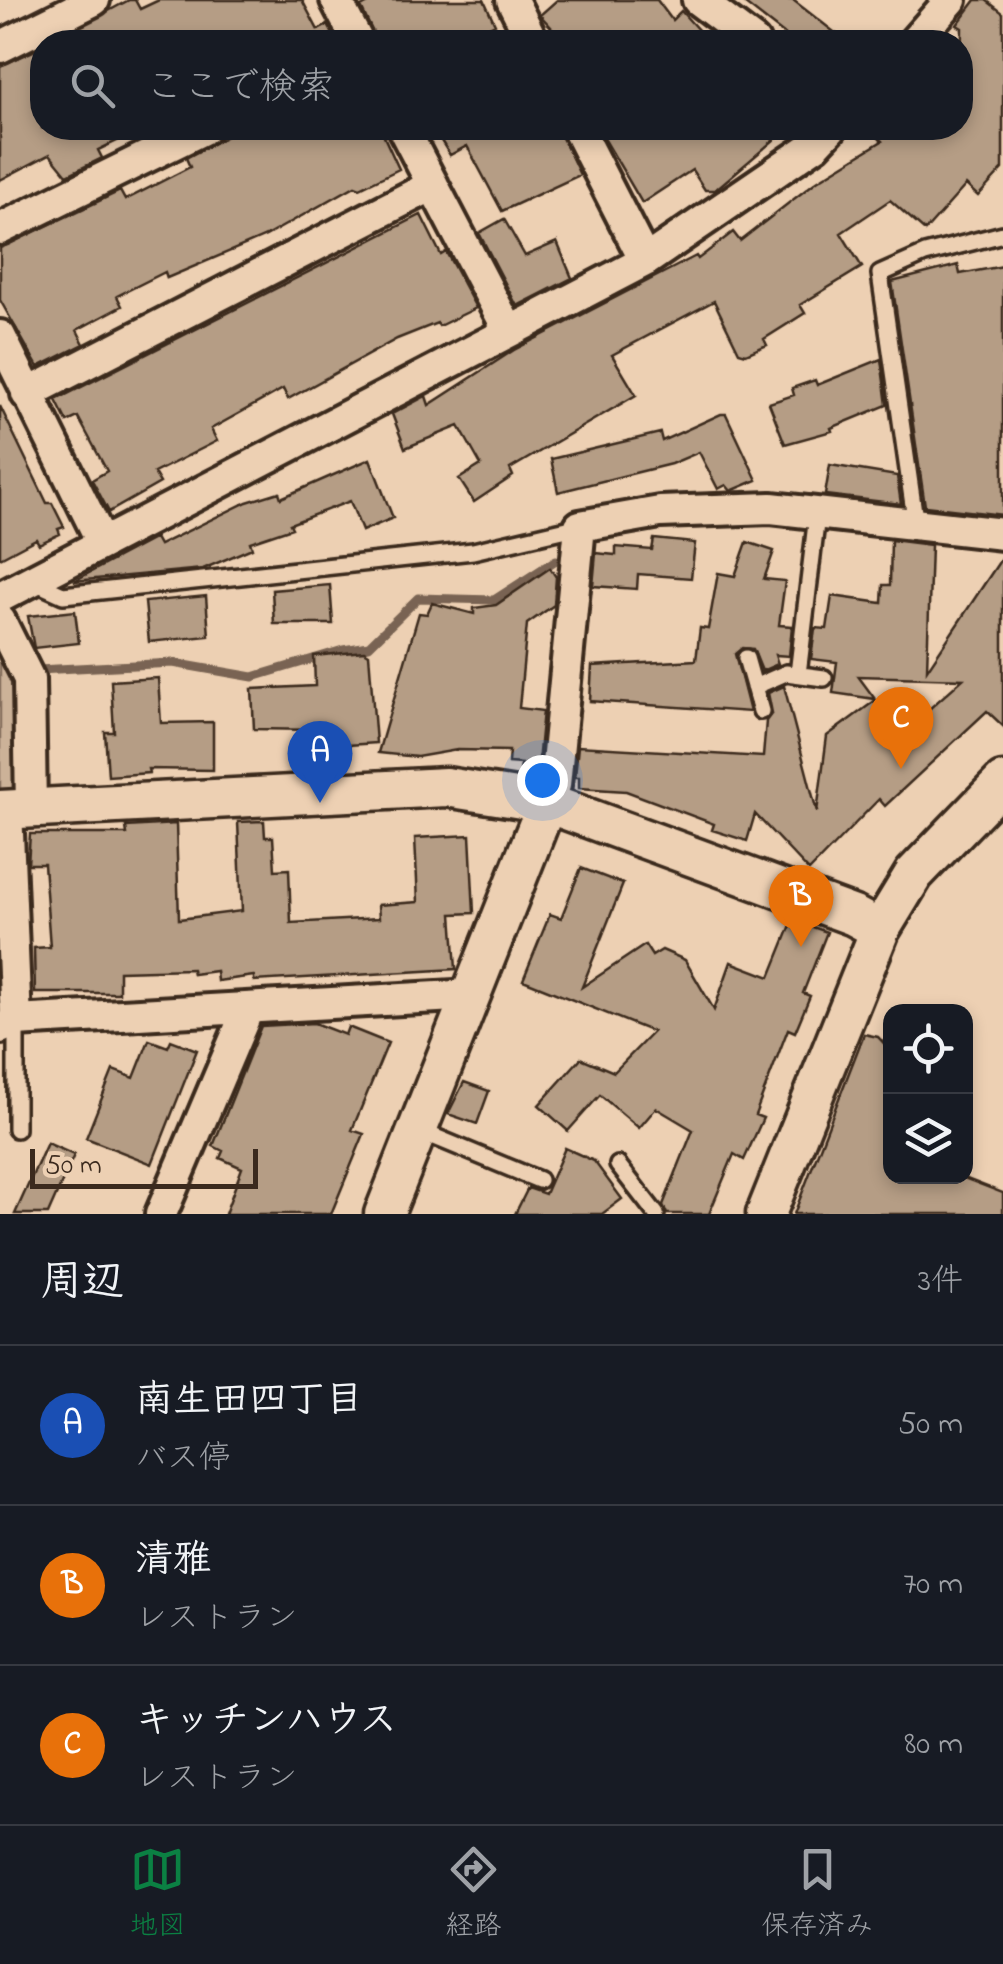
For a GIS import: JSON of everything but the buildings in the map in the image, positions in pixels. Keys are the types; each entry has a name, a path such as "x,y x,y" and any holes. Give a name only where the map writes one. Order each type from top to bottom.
{"street":[{"path":"34,30 94,0"},
{"path":"336,0 352,30"},
{"path":"512,0 528,30"},
{"path":"698,0 738,30"},
{"path":"925,30 951,0"},
{"path":"0,47 30,32"},
{"path":"0,229 180,140"},
{"path":"409,140 510,331"},
{"path":"583,140 645,261"},
{"path":"0,597 28,579 645,261 820,140"},
{"path":"27,394 433,185"},
{"path":"0,336 102,542"},
{"path":"384,1214 555,784 580,526 678,511 771,508 1003,534"},
{"path":"0,621 29,679 13,810 8,1025 473,995"},
{"path":"766,1214 880,930 914,874 1003,782"},
{"path":"13,810 446,787 547,804 854,916 880,930"},
{"path":"161,1214 248,1009"}],"lane":[{"path":"916,526 880,274 925,254 1003,234"},
{"path":"798,674 816,515"},
{"path":"28,579 63,595 473,551 580,526"},
{"path":"746,658 761,711"},
{"path":"754,687 786,672 824,678"},
{"path":"8,1025 16,1130"},
{"path":"418,1130 540,1180"},
{"path":"618,1165 656,1214"}],"shaded area":[{"path":"0,644 16,681 22,781 11,789 0,790"}],"waterway":[{"path":"38,670 173,663 253,677 369,646 418,598 494,600 556,560"}],"place":[{"name":"キッチンハウス","path":"901,769"},
{"name":"南生田四丁目","path":"320,803"},
{"name":"清雅","path":"801,947"}]}
